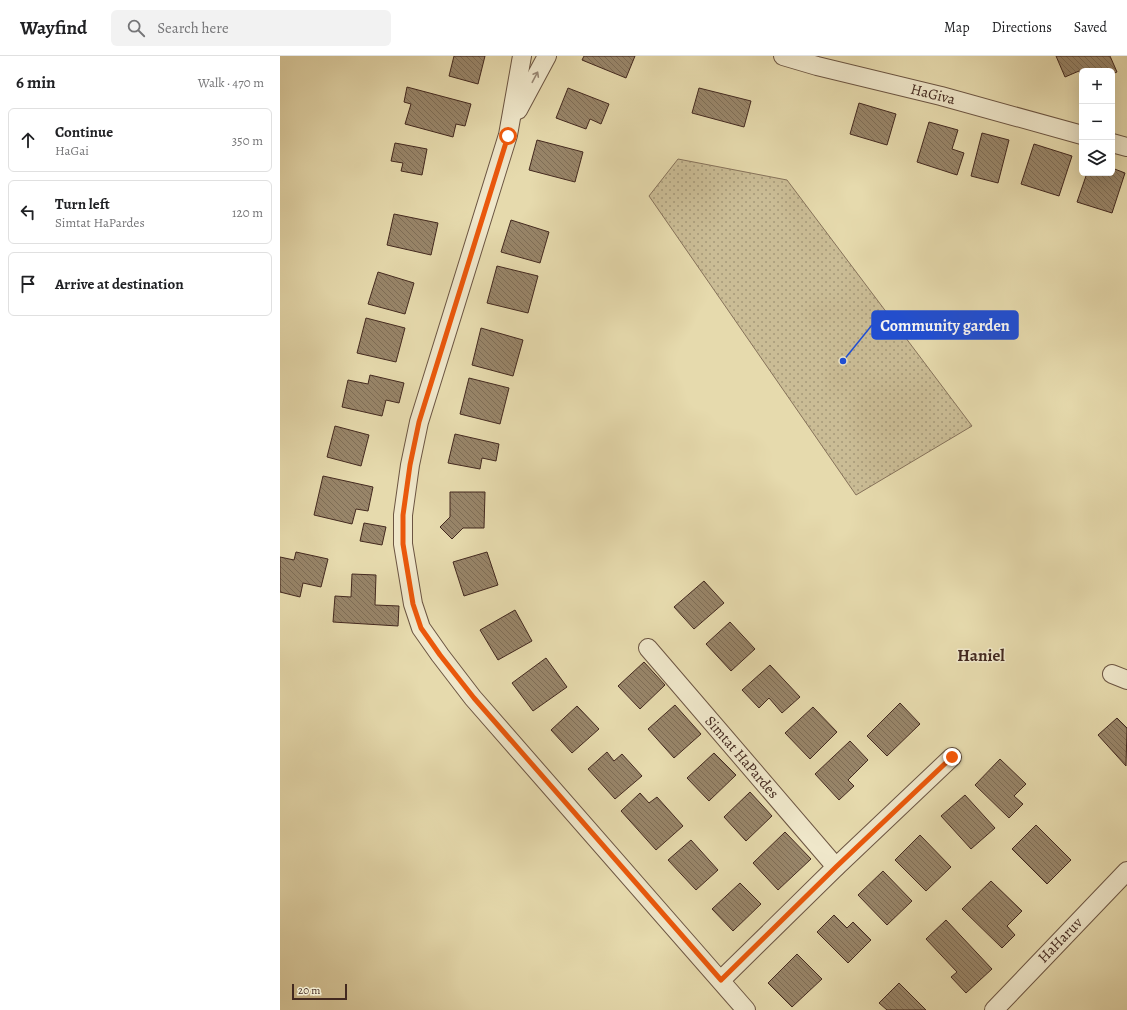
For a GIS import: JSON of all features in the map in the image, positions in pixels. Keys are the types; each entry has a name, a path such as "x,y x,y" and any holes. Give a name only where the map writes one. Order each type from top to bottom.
{"street":[{"path":"522,56 511,123 419,422 410,465 403,515 403,544 413,604 421,628 462,684 746,1010"},
{"path":"511,123 547,56"},
{"name":"HaGiva","path":"783,56 1079,133"},
{"path":"1115,144 1127,147"},
{"name":"Simtat HaPardes","path":"648,648 836,867"},
{"path":"721,980 836,867 952,757"},
{"name":"HaHaruv","path":"994,1010 1127,871"}],"shaded area":[{"path":"678,159 787,180 972,426 856,495 649,196"}],"building":[{"path":"454,56 485,56 478,84 449,76"},
{"path":"584,56 635,56 626,78 582,60"},
{"path":"1056,56 1110,56 1117,72 1115,73 1115,68 1079,68 1079,71 1065,77"},
{"path":"407,87 471,104 465,126 456,124 453,137 405,124 411,104 404,102"},
{"path":"568,88 609,104 601,124 590,119 586,129 556,118"},
{"path":"699,88 751,101 744,127 692,113"},
{"path":"859,103 896,114 887,145 850,134"},
{"path":"929,122 958,130 952,149 964,153 957,175 917,162"},
{"path":"982,133 1009,140 998,183 971,176"},
{"path":"537,140 583,152 575,182 529,170"},
{"path":"395,143 427,149 422,175 401,171 403,163 391,161"},
{"path":"1034,144 1072,156 1059,196 1021,184"},
{"path":"1115,169 1125,173 1112,213 1077,202 1086,176 1115,176"},
{"path":"394,214 438,223 431,255 387,245"},
{"path":"511,220 549,232 540,263 501,252"},
{"path":"497,266 538,276 528,313 487,303"},
{"path":"378,272 414,283 405,314 368,304"},
{"path":"366,318 405,328 396,362 357,353"},
{"path":"481,328 523,340 513,376 472,365"},
{"path":"370,375 404,383 399,403 386,400 382,416 342,407 348,380 368,384"},
{"path":"469,378 509,388 500,424 460,414"},
{"path":"335,426 369,435 361,466 327,457"},
{"path":"455,434 499,444 496,461 482,458 480,469 448,463"},
{"path":"323,476 373,487 368,511 356,509 352,524 314,515"},
{"path":"450,492 485,492 484,528 463,528 452,539 440,527 450,517"},
{"path":"364,523 386,527 382,545 360,541"},
{"path":"296,552 328,559 321,587 303,583 300,597 280,592 280,557 294,560"},
{"path":"487,552 498,585 464,596 453,562"},
{"path":"352,574 376,575 375,605 399,606 398,626 333,622 335,596 351,597"},
{"path":"704,581 724,603 694,629 674,607"},
{"path":"515,610 532,641 498,660 480,630"},
{"path":"730,622 755,649 731,671 706,644"},
{"path":"546,658 567,687 533,711 512,683"},
{"path":"644,662 665,685 640,709 618,686"},
{"path":"770,665 800,697 782,713 769,698 759,708 742,690"},
{"path":"900,703 920,724 887,756 867,736"},
{"path":"675,705 701,734 674,758 648,729"},
{"path":"577,706 599,729 572,753 551,730"},
{"path":"813,707 837,732 810,759 785,733"},
{"path":"1117,718 1127,728 1126,766 1098,735"},
{"path":"850,741 868,760 848,780 854,786 839,800 815,774"},
{"path":"607,752 614,761 622,754 642,776 615,799 588,769"},
{"path":"714,753 736,775 709,801 687,778"},
{"path":"1000,759 1026,784 1014,796 1023,804 1009,818 975,785"},
{"path":"750,792 772,816 746,841 724,817"},
{"path":"640,793 649,803 657,797 683,826 656,850 621,811"},
{"path":"965,795 995,828 971,849 941,816"},
{"path":"1036,825 1071,860 1047,884 1012,849"},
{"path":"785,832 811,859 778,890 753,863"},
{"path":"920,835 951,867 926,891 895,860"},
{"path":"691,840 718,870 696,890 668,860"},
{"path":"883,871 912,901 887,925 858,895"},
{"path":"991,881 1022,911 1007,926 1015,935 1002,948 962,909"},
{"path":"740,883 761,904 733,931 712,909"},
{"path":"834,915 847,928 853,922 871,940 848,963 817,932"},
{"path":"946,920 992,969 966,993 951,977 957,972 926,939"},
{"path":"797,954 822,979 792,1007 768,983"},
{"path":"899,983 926,1010 887,1010 879,1003"}],"place":[{"name":"Community garden","path":"843,361"}],"district":[{"name":"Haniel","path":"981,655"}],"route":[{"path":"508,136 419,422 410,465 403,515 403,544 413,604 421,628 440,655 474,698 721,980 836,867 952,757"}]}
